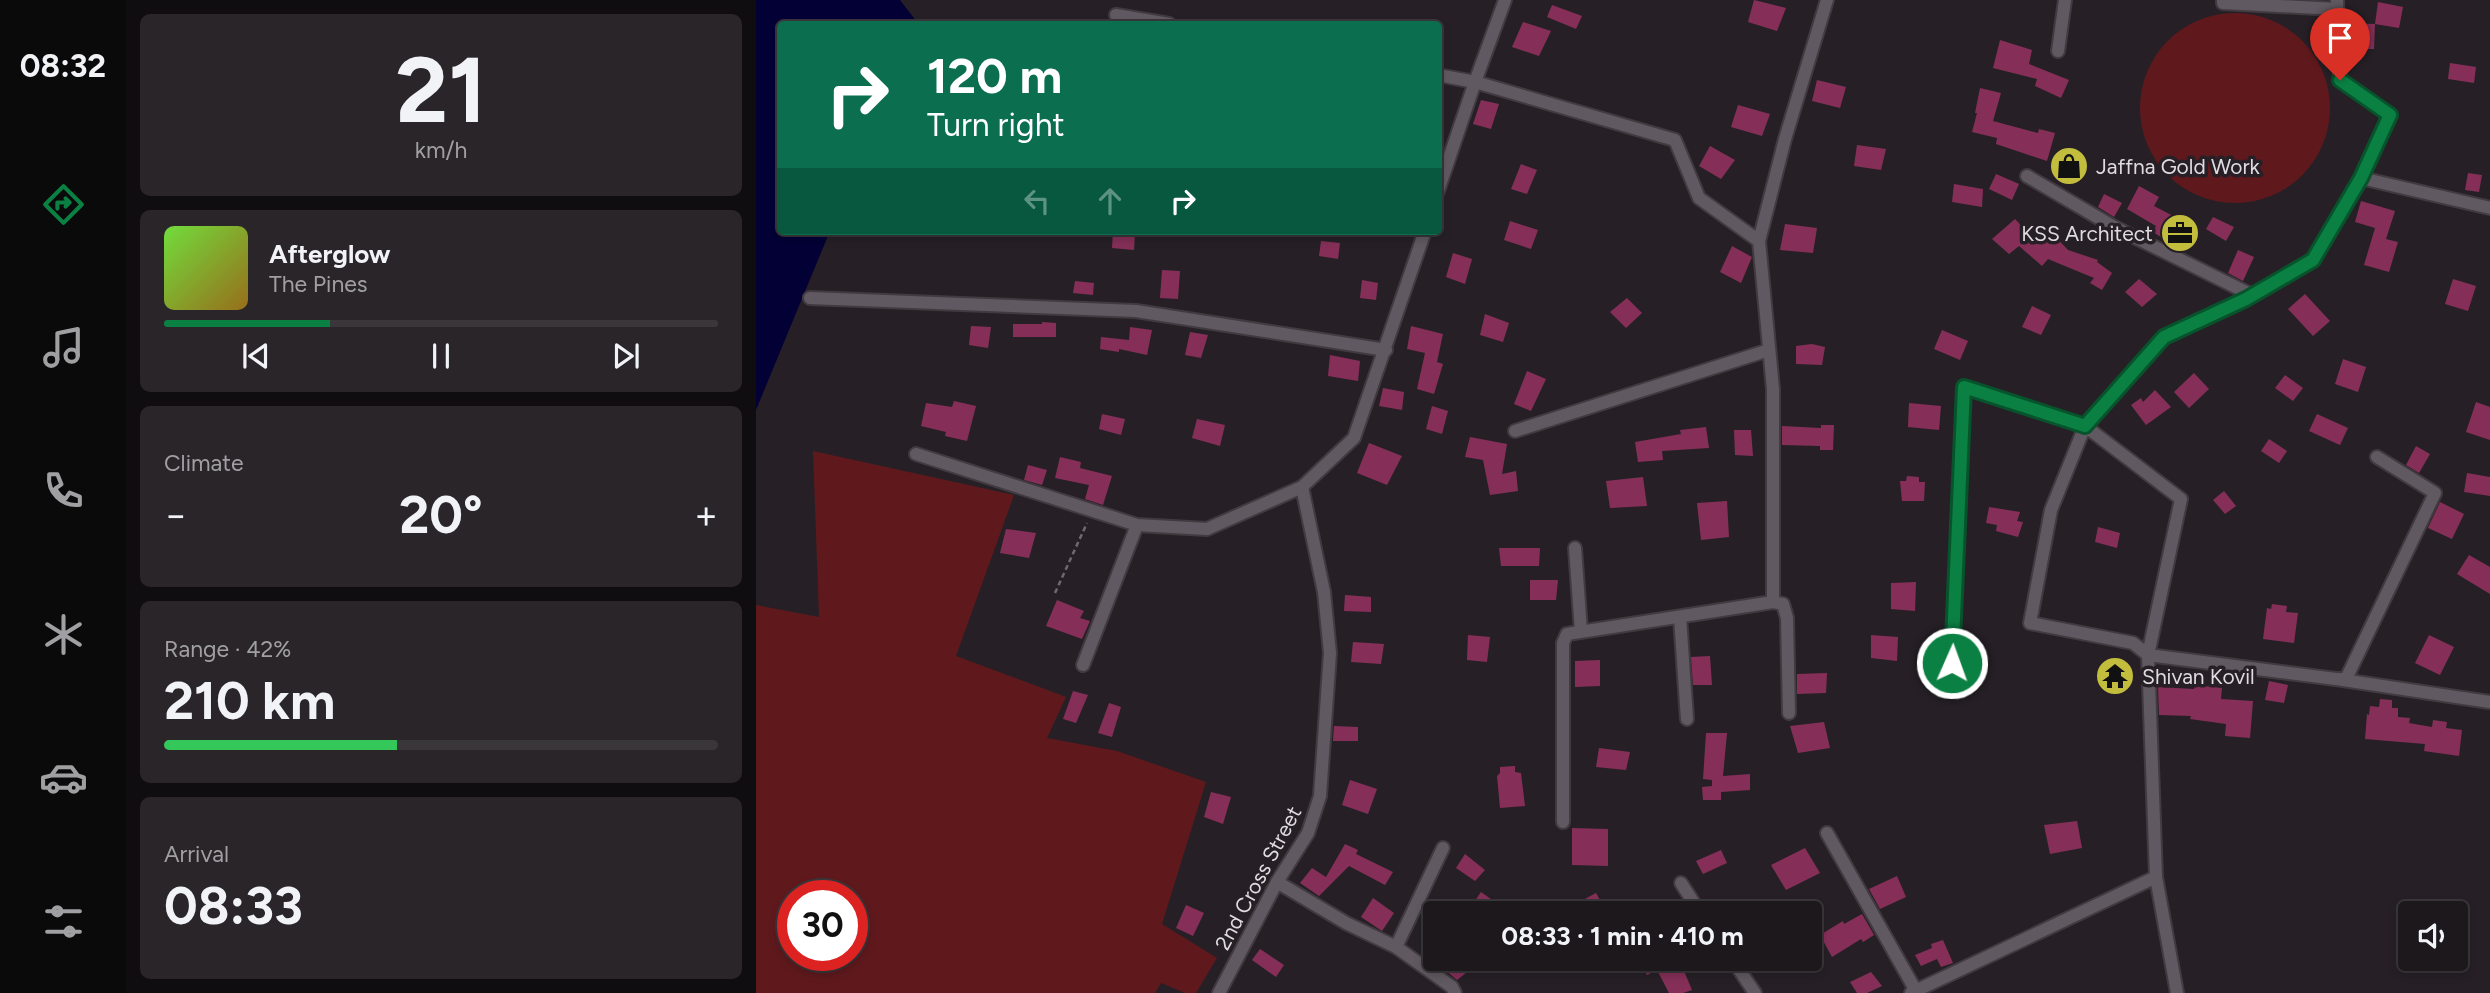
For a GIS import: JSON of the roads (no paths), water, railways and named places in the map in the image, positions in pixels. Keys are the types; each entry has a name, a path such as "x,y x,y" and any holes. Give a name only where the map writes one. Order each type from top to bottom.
{"street":[{"path":"1442,179 1506,0"},
{"path":"1773,602 1773,389 1759,241 1785,139 1827,0"},
{"path":"2058,51 2065,0"},
{"path":"2223,0 2222,3 2337,5 2340,80 2390,115 2361,178 2313,260 2252,295 2164,337 2085,426 2051,510 2030,623 2133,643 2148,655 2489,701"},
{"path":"1115,15 1151,21"},
{"path":"1442,76 1475,82 1675,140 1699,198 1759,241"},
{"path":"2027,176 2114,227 2252,295"},
{"path":"2361,178 2490,208"},
{"path":"916,454 1137,525 1207,528 1302,487 1354,438 1424,235"},
{"path":"810,298 1136,311 1386,350"},
{"path":"1515,430 1769,350"},
{"path":"1952,663 1964,387 2085,426 2181,499 2148,655 2156,877 2177,993"},
{"path":"2336,679 2346,679 2435,493 2377,457"},
{"name":"2nd Cross Street","path":"1219,993 1277,882 1308,833 1320,796 1328,714 1330,653 1324,592 1302,487"},
{"path":"1083,665 1137,525"},
{"path":"1575,548 1581,631"},
{"path":"1563,822 1563,643 1567,634 1773,602 1783,604 1787,618 1789,713"},
{"path":"1680,617 1687,719"},
{"path":"1827,833 1914,992 2156,877"},
{"path":"1396,947 1443,848"},
{"path":"1277,882 1346,923 1396,947 1452,987 1455,993"},
{"path":"1681,883 1693,901"},
{"path":"1740,971 1755,993"}],"place":[{"name":"Jaffna Gold Work","path":"2069,166"},
{"name":"KSS Architect","path":"2180,233"},
{"name":"Shivan Kovil","path":"2115,676"}]}
